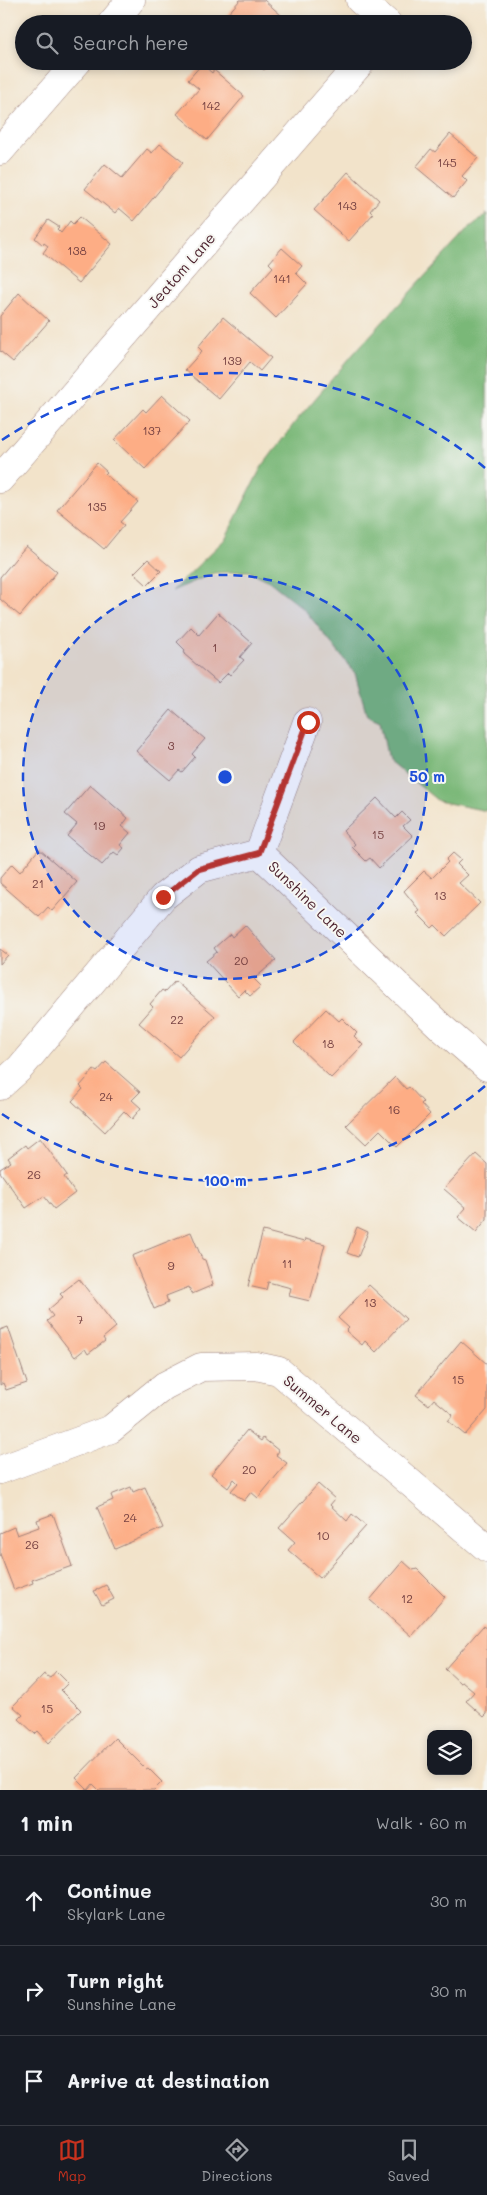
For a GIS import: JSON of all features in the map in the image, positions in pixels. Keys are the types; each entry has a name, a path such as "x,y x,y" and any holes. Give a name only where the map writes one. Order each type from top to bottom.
{"street":[{"path":"360,0 378,15"},
{"path":"0,151 70,70"},
{"name":"Jeatom Lane","path":"0,479 354,70"},
{"path":"259,853 308,722"},
{"name":"Sunshine Lane","path":"0,1086 20,1068 163,897 199,869 259,853 441,1027 487,1067"},
{"name":"Summer Lane","path":"0,1470 111,1429 164,1386 201,1367 256,1366 279,1371 487,1548"}],"green space":[{"path":"487,214 487,811 438,801 388,760 380,721 367,715 355,673 304,609 269,581 248,571 214,573 172,591 225,539 261,468 296,421 355,352 469,228"}],"building":[{"path":"240,0 264,0 281,15 227,15"},
{"path":"197,70 209,70 212,73 214,70 244,96 207,140 177,114 199,89 188,80"},
{"path":"450,134 478,158 462,176 467,181 453,198 416,167 431,149 435,152"},
{"path":"160,144 183,162 134,221 119,208 115,213 85,189 105,164 122,178 147,149 152,153"},
{"path":"348,172 379,200 370,211 373,214 349,241 314,210"},
{"path":"80,217 112,244 79,283 43,253 48,246 44,243 43,245 35,238 48,220 59,227 57,229 61,233 70,221 73,224"},
{"path":"282,248 302,266 296,273 307,284 276,318 250,293 273,267 269,263"},
{"path":"19,293 49,321 13,362 0,351 0,316"},
{"path":"223,317 271,358 260,371 250,362 219,399 185,370 202,351 198,347"},
{"path":"162,395 190,421 145,469 114,440 143,409 146,412"},
{"path":"97,463 107,472 105,474 138,502 120,522 124,525 104,549 57,510"},
{"path":"26,546 57,572 20,616 0,599 0,577"},
{"path":"148,559 161,571 147,585 134,573"},
{"path":"218,613 252,643 240,657 244,660 230,675 228,673 218,683 184,654 185,650 177,642 191,627 199,635"},
{"path":"171,710 205,739 192,754 195,757 182,772 179,770 170,780 136,751"},
{"path":"90,785 128,818 122,826 130,833 120,845 124,848 118,855 114,852 102,865 67,836 77,824 65,814"},
{"path":"377,798 396,818 402,812 410,820 403,826 413,836 379,868 370,858 366,861 352,847 355,844 343,831"},
{"path":"39,849 77,882 52,911 48,907 39,917 0,883 0,878 12,864 20,872"},
{"path":"453,853 461,860 457,864 468,875 459,883 480,903 446,936 435,925 432,928 417,913 420,911 404,891 424,871 432,878 448,862 446,860"},
{"path":"245,925 276,960 254,979 261,986 250,996 244,990 238,996 206,961 217,952 214,948 230,934 232,937"},
{"path":"0,949 8,955 0,964"},
{"path":"175,981 215,1016 179,1057 139,1023 153,1007 150,1004 162,990 165,992"},
{"path":"326,1009 339,1021 342,1018 357,1033 354,1036 363,1045 331,1078 294,1042"},
{"path":"106,1062 140,1092 132,1100 141,1108 132,1119 124,1111 105,1132 72,1101 83,1089 80,1086 94,1070 97,1072"},
{"path":"395,1077 406,1089 409,1087 423,1102 421,1104 430,1114 397,1147 380,1130 366,1144 346,1125"},
{"path":"40,1138 67,1175 64,1177 75,1193 54,1209 44,1196 26,1208 0,1172 0,1169 11,1162 8,1158 25,1145 27,1148"},
{"path":"476,1154 487,1164 487,1219 476,1232 458,1217 466,1208 444,1189"},
{"path":"357,1227 368,1232 358,1257 347,1253"},
{"path":"263,1231 304,1242 305,1239 325,1244 310,1301 289,1296 291,1288 268,1282 266,1290 248,1286"},
{"path":"191,1232 202,1259 205,1260 213,1285 192,1294 189,1287 166,1296 168,1303 154,1309 132,1256"},
{"path":"79,1279 116,1327 103,1338 105,1341 88,1354 85,1349 75,1357 47,1321 53,1316 48,1310 63,1297 60,1294"},
{"path":"369,1285 406,1319 376,1352 365,1341 362,1345 346,1331 349,1328 338,1318"},
{"path":"8,1327 27,1383 6,1390 3,1383 0,1385 0,1330"},
{"path":"461,1341 487,1364 487,1410 465,1435 448,1421 453,1415 434,1399 429,1405 416,1395"},
{"path":"247,1430 261,1441 263,1438 279,1451 276,1455 287,1463 258,1498 251,1492 244,1501 231,1491 238,1483 234,1479 228,1488 211,1474"},
{"path":"318,1484 335,1499 330,1505 347,1521 352,1514 366,1526 320,1578 288,1550 295,1542 279,1528"},
{"path":"131,1487 133,1492 145,1487 163,1528 115,1549 97,1507 113,1500 111,1495"},
{"path":"53,1514 72,1566 32,1580 33,1583 14,1590 0,1554 0,1533 14,1527 17,1535 39,1527 37,1520"},
{"path":"403,1561 413,1570 417,1569 445,1597 411,1636 370,1600"},
{"path":"106,1585 114,1599 102,1605 94,1591"},
{"path":"483,1626 487,1629 487,1714 484,1717 466,1701 474,1692 462,1682 460,1683 445,1669"},
{"path":"56,1671 68,1683 61,1690 81,1710 49,1743 38,1731 35,1734 19,1719 23,1715 13,1706 44,1674 50,1678"},
{"path":"115,1738 162,1782 154,1790 99,1790 93,1784 88,1790 76,1778"}],"route":[{"path":"163,897 199,869 259,853 308,722"}]}
